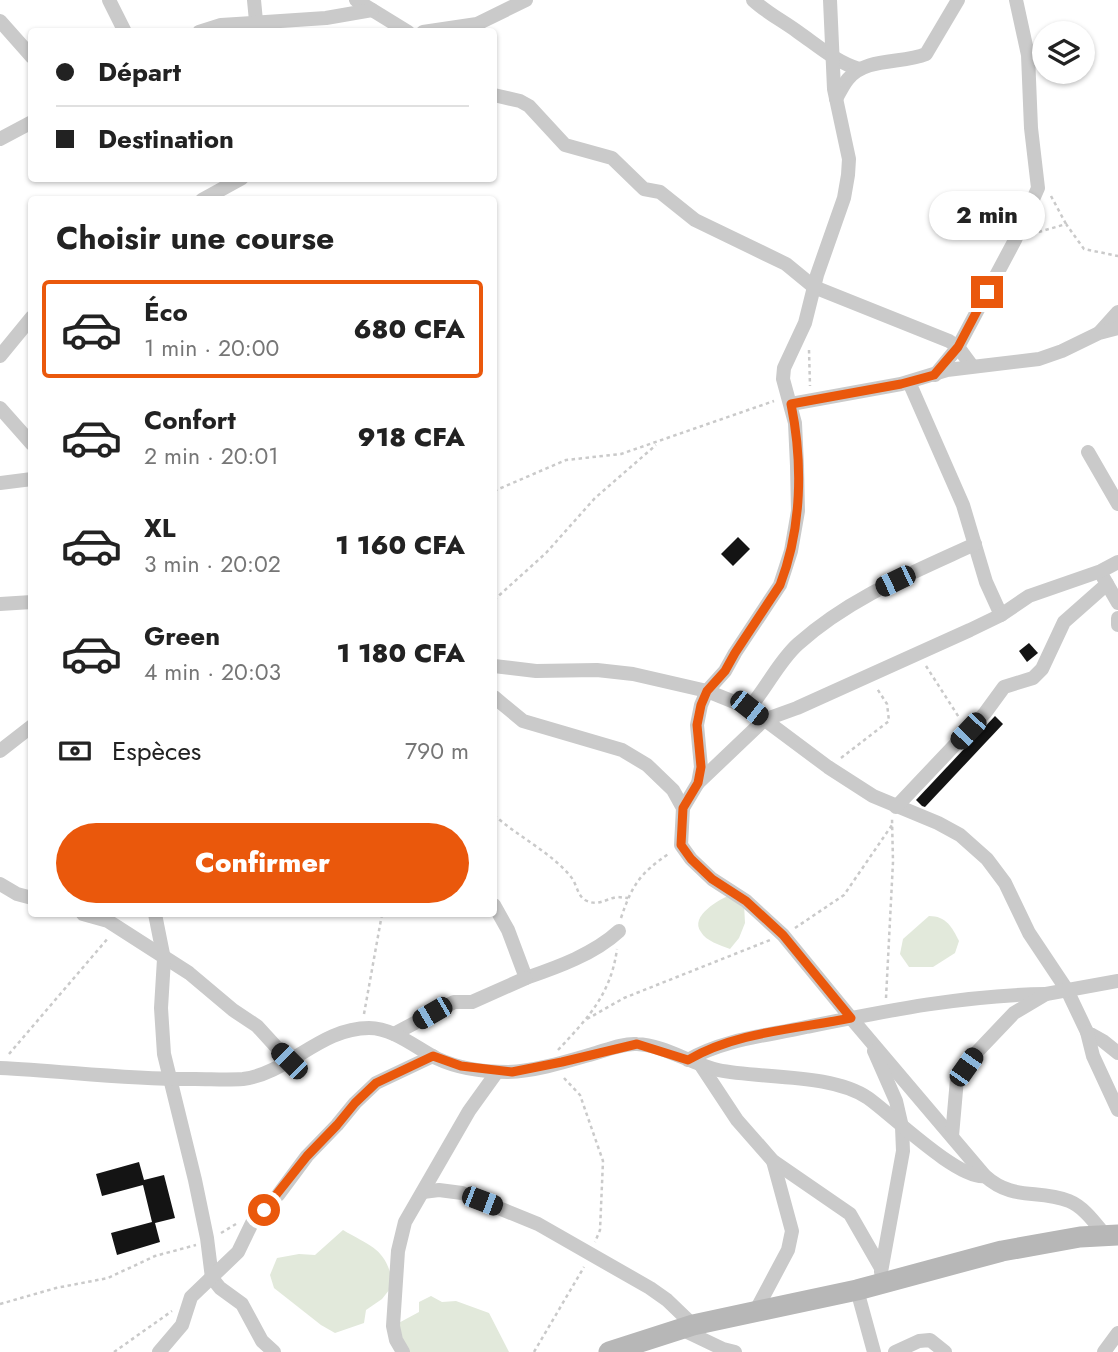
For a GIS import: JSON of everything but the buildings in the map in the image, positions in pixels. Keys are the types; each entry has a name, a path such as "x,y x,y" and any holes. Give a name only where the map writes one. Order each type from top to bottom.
{"street":[{"path":"109,0 123,28"},
{"path":"254,0 256,22"},
{"path":"356,0 401,28"},
{"path":"450,28 477,24 526,0"},
{"path":"753,0 774,18 796,30 832,57 859,69"},
{"path":"698,783 701,767 697,725 701,705 707,691 725,671 780,585 785,574 798,511 795,423 783,379 783,368 805,323 814,287 844,198 848,176 849,159 836,99 830,0"},
{"path":"836,99 848,79 859,69 868,65 918,58 926,54 958,0"},
{"path":"934,375 958,347 1015,240 1038,188 1031,128 1028,55 1016,0"},
{"path":"212,28 221,25 326,18 372,10"},
{"path":"0,21 28,52"},
{"path":"497,95 529,106 565,145 612,158 644,189 660,192 695,220 786,264 814,287 903,321 958,347 972,366"},
{"path":"0,139 28,124"},
{"path":"209,196 235,182"},
{"path":"1098,333 1118,312"},
{"path":"0,356 28,322"},
{"path":"790,401 909,382 972,366 1039,359 1098,333 1118,328"},
{"path":"909,382 963,505 986,582 1001,615"},
{"path":"0,408 28,441"},
{"path":"1088,452 1118,504"},
{"path":"0,483 28,480"},
{"path":"749,708 762,694 787,656 818,628 879,589 975,544"},
{"path":"894,806 968,731 1004,687 1033,678 1042,669 1064,622 1118,562"},
{"path":"1104,578 1030,596 1001,615 764,720 698,783 683,808 681,845 712,879 746,901 783,935 996,1186 1009,1192 1069,1201 1115,1234"},
{"path":"1104,578 1118,603"},
{"path":"0,604 28,602"},
{"path":"1118,618 1118,625"},
{"path":"497,666 536,671 597,670 634,674 707,691 749,708 858,787 894,806 938,822 960,835 987,859 1005,883 1029,933 1067,990 1118,1110"},
{"path":"497,699 523,721 622,750 647,765 673,790 683,808"},
{"path":"0,751 28,729"},
{"path":"0,884 28,897"},
{"path":"497,910 508,930 526,978"},
{"path":"94,917 108,921 189,973 233,1010 257,1026 289,1061"},
{"path":"156,917 164,959 161,1008 164,1054 207,1242 212,1278 220,1288 242,1304 262,1341 274,1352"},
{"path":"394,1034 454,1002 472,1002 526,978 564,965 612,938 619,931"},
{"path":"694,1062 699,1054 744,1038 886,1010 981,997 1046,994 1118,981"},
{"path":"952,1136 957,1079 975,1054 1014,1013 1046,994"},
{"path":"4,1061 85,1076 170,1080 242,1079 260,1075 289,1061 317,1042 348,1031 371,1028 394,1034 433,1056 461,1066 512,1072 637,1044 719,1070 843,1086 867,1097 939,1155 976,1176 985,1176"},
{"path":"1087,1032 1118,1054"},
{"path":"868,1037 895,1101 902,1127 903,1151 880,1276"},
{"path":"159,1352 182,1325 191,1297 238,1252 253,1221 355,1103 376,1083 433,1056"},
{"path":"694,1062 737,1120 773,1161 850,1214 880,1276"},
{"path":"403,1352 396,1340 393,1326 398,1251 405,1222 469,1111 497,1072"},
{"path":"755,1312 791,1241 792,1231 773,1161"},
{"path":"424,1192 439,1190 462,1193 538,1224 659,1294 687,1327 723,1349 735,1352"},
{"path":"609,1352 687,1327 857,1290 880,1276 1080,1237 1115,1234"},
{"path":"857,1290 874,1352"},
{"path":"1104,1352 1118,1333"},
{"path":"895,1352 930,1339 945,1352"}],"path":[{"path":"1037,176 1084,249 1118,257"},
{"path":"1015,240 1066,224"},
{"path":"497,490 565,460 621,454 748,409 790,401 805,393 811,384 805,323"},
{"path":"497,597 546,553 595,498 658,443"},
{"path":"918,653 968,731"},
{"path":"828,767 889,721 887,704 869,675"},
{"path":"886,1010 894,806"},
{"path":"497,817 555,861 572,878 584,900 604,903 617,897 628,898"},
{"path":"585,1020 624,998 783,935 844,895 892,825"},
{"path":"534,1352 591,1253 600,1230 603,1161 580,1095 555,1064 557,1051 598,1004 610,982 619,931 628,898 637,880 648,868 681,845"},
{"path":"361,1029 381,917"},
{"path":"4,1061 118,927"},
{"path":"0,1304 56,1288 108,1278 155,1256 207,1242 238,1223 253,1221"},
{"path":"114,1352 191,1297"}],"shaded area":[{"path":"732,894 744,904 745,923 739,938 730,949 706,938 698,926 702,914"},
{"path":"929,916 944,920 951,927 959,941 955,953 933,967 909,967 900,954 903,939"},
{"path":"343,1230 377,1250 387,1264 393,1285 382,1299 366,1310 364,1323 335,1333 274,1288 270,1275 277,1258 299,1254 315,1255"},
{"path":"431,1296 442,1302 456,1301 489,1313 509,1352 405,1352 393,1326 419,1312 419,1302"}],"route":[{"path":"264,1210 307,1156 376,1083 433,1056 461,1066 512,1072 637,1044 688,1060 744,1038 851,1018 783,935 746,901 712,879 681,845 683,808 698,783 701,767 697,725 707,691 725,671 785,574 798,511 795,423 791,404 901,384 934,375 958,347 987,292"}]}
